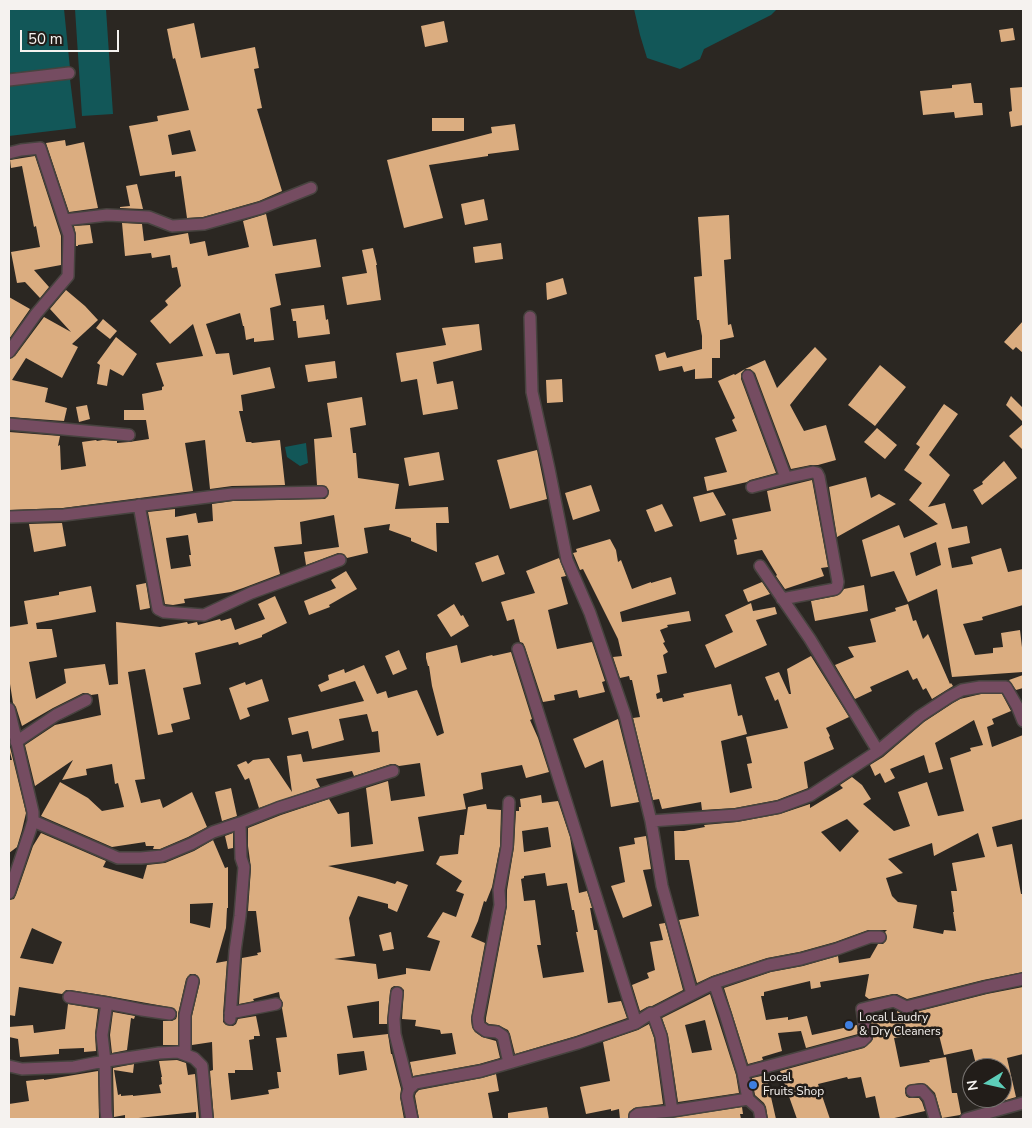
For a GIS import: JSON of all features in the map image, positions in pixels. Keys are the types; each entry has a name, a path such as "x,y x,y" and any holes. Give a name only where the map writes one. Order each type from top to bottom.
{"street":[{"path":"9,80 69,73"},
{"path":"9,153 40,148 69,235 68,276 36,314 9,352"},
{"path":"65,220 107,215 149,217 172,226 204,224 261,208 311,188"},
{"path":"530,317 532,392 567,560 590,613 625,714 651,821 662,886 692,994"},
{"path":"748,376 786,478"},
{"path":"9,424 129,435"},
{"path":"752,487 814,472 819,477 838,582 837,587 835,589 782,599"},
{"path":"9,517 64,515 232,494 322,492"},
{"path":"139,505 158,609 164,612 204,615 251,593 340,560"},
{"path":"760,566 810,639 878,751"},
{"path":"518,648 636,1023"},
{"path":"651,821 736,815 779,807 811,795 878,751 920,716 962,690 980,687 1006,688 1023,720"},
{"path":"16,742 56,714 86,700"},
{"path":"9,709 33,812 33,821 9,893"},
{"path":"33,821 118,858 162,856 213,832 278,808 393,771"},
{"path":"509,802 507,848 499,890 500,905 478,1018 479,1026 486,1031 497,1032 503,1036 509,1064"},
{"path":"240,823 241,858 244,867 230,1016 276,1004"},
{"path":"409,1089 415,1083 509,1064 636,1023 651,1013 653,1014 714,982 770,964 801,959 870,937 880,937"},
{"path":"742,1074 862,1041 866,1037 862,1009 894,1001 906,1007 1023,979"},
{"path":"185,1054 185,1015 193,981"},
{"path":"714,982 725,1014 748,1099 758,1109 761,1119"},
{"path":"397,993 394,1019 395,1034 409,1089 408,1096 412,1119"},
{"path":"69,997 170,1014"},
{"path":"107,1003 102,1035 107,1119"},
{"path":"653,1014 661,1036 672,1111"},
{"path":"9,1066 22,1069 74,1067 159,1053 178,1052 194,1058 202,1066 207,1119"},
{"path":"912,1091 922,1090 929,1098 935,1119"},
{"path":"635,1119 635,1116 638,1114 672,1111 748,1099"},
{"path":"966,1119 1023,1103"}],"water":[{"path":"9,9 64,9 70,68 9,73"},
{"path":"75,9 106,9 113,114 82,116"},
{"path":"634,9 777,9 771,15 704,49 700,59 680,69 647,58"},
{"path":"70,79 76,128 9,136 9,86"},
{"path":"306,443 308,463 300,466 287,457 285,447"}],"building":[{"path":"444,21 448,42 425,47 421,26"},
{"path":"194,23 201,58 255,47 259,68 254,69 262,108 257,109 282,191 259,201 203,217 187,218 181,176 175,177 175,171 140,176 129,126 158,121 157,116 189,110 175,58 173,59 167,29","holes":["190,130 196,151 172,155 168,135"]},
{"path":"1013,28 1015,40 1001,42 999,30"},
{"path":"971,83 974,103 982,103 983,115 955,118 954,112 923,115 920,91 952,88 952,85"},
{"path":"1023,87 1023,125 1011,127 1009,112 1012,111 1010,88"},
{"path":"432,118 464,118 464,131 432,131"},
{"path":"515,124 519,150 429,165 443,218 404,228 387,160 492,133 491,127"},
{"path":"65,140 66,146 84,142 98,208 69,212 46,143"},
{"path":"35,156 61,236 61,265 34,270 49,287 40,298 25,282 17,283 11,252 40,247 36,226 34,227 22,166 11,168 10,160"},
{"path":"137,184 143,209 120,208 130,206 126,186"},
{"path":"484,199 488,220 465,225 461,204"},
{"path":"266,214 273,246 316,239 321,267 275,274 281,305 270,308 274,340 254,342 254,338 246,340 240,313 206,324 216,354 229,353 233,375 270,367 275,388 241,395 243,411 239,411 246,442 280,440 285,485 232,486 210,489 205,440 185,443 193,491 63,508 9,510 9,432 60,436 58,446 60,445 61,470 86,466 82,442 103,440 117,441 117,443 149,439 146,420 124,420 124,410 144,410 142,394 162,390 164,386 156,363 203,356 193,324 170,344 150,321 168,305 165,301 181,286 177,267 172,268 170,255 152,258 151,253 125,256 122,223 142,224 144,241 188,233 190,244 205,241 208,256 249,247 243,221"},
{"path":"729,215 731,259 724,260 728,325 731,324 734,337 720,340 720,358 712,358 712,378 695,379 695,369 684,372 682,366 659,371 655,355 665,352 667,358 702,349 702,336 699,320 697,320 694,277 702,276 698,217"},
{"path":"90,225 93,243 76,246 74,226"},
{"path":"501,243 503,259 475,263 473,247"},
{"path":"373,248 381,300 347,305 342,277 367,273 362,250"},
{"path":"563,278 567,294 547,300 546,283"},
{"path":"66,290 98,320 72,344 78,347 62,378 26,358 12,380 48,388 45,402 67,408 64,421 9,417 9,359 15,356 44,317 71,332 50,309"},
{"path":"9,297 30,309 9,339"},
{"path":"324,305 330,334 298,338 296,321 293,321 291,309"},
{"path":"103,319 117,331 110,339 96,328"},
{"path":"1023,321 1023,353 1016,347 1013,350 1004,342"},
{"path":"479,324 482,350 433,362 437,384 453,381 458,409 423,415 417,379 401,382 396,353 446,345 442,328"},
{"path":"116,337 137,354 123,376 110,369 107,386 97,384 100,365 97,363"},
{"path":"815,347 827,359 790,405 804,431 826,425 836,460 791,469 755,373 750,369 745,369 765,360 777,388"},
{"path":"335,361 337,378 308,382 305,365"},
{"path":"880,365 906,387 875,426 848,405"},
{"path":"745,369 741,374 741,379 776,473 707,491 704,477 727,472 715,438 737,431 732,420 735,418 718,381"},
{"path":"562,379 563,402 547,403 546,380"},
{"path":"1011,396 1023,408 1023,422 1006,405"},
{"path":"362,397 366,425 350,428 353,453 356,453 358,478 399,484 395,509 448,507 449,523 436,523 437,552 411,541 411,538 389,530 390,524 364,528 368,553 347,558 344,554 338,553 306,565 304,552 339,547 334,515 300,522 302,544 274,547 280,574 231,592 184,599 185,603 165,604 148,512 175,509 175,517 196,513 198,523 213,521 212,504 233,501 325,499 329,491 326,486 317,485 314,439 332,437 327,403","holes":["188,535 191,555 189,555 191,566 171,569 166,538"]},
{"path":"944,404 958,414 929,455 950,475 928,507 945,503 952,529 967,526 970,543 948,548 952,568 973,564 971,557 1001,548 1008,572 1023,569 1023,605 982,617 983,620 963,624 975,655 993,653 993,648 1003,647 1001,633 1020,630 1023,672 952,677 937,589 908,602 894,571 871,577 862,540 899,525 904,538 938,524 909,500 922,483 904,470 920,447 916,444","holes":["936,542 941,565 916,576 910,553"]},
{"path":"87,405 90,419 79,422 76,407"},
{"path":"1023,424 1023,450 1009,436"},
{"path":"877,428 897,445 885,459 864,442"},
{"path":"537,450 547,499 510,509 497,460"},
{"path":"439,452 444,480 409,486 404,458"},
{"path":"1004,461 1017,478 982,505 973,490 983,484 982,482"},
{"path":"866,477 871,498 879,494 896,504 837,537 829,487"},
{"path":"812,480 828,567 821,568 824,576 785,589 762,550 737,555 734,540 737,539 732,519 771,511 767,491"},
{"path":"591,485 600,511 573,520 565,493"},
{"path":"713,492 726,515 700,522 693,497"},
{"path":"662,504 673,526 655,532 646,510"},
{"path":"62,523 66,546 34,552 29,524"},
{"path":"610,539 616,550 618,562 621,560 632,589 671,577 676,594 620,612 622,622 689,611 691,621 667,625 668,627 660,630 665,642 663,643 668,652 663,655 667,673 657,675 660,692 656,694 657,699 662,698 663,702 684,697 683,694 731,684 738,716 742,715 747,734 721,741 730,793 752,788 747,764 752,763 746,737 788,728 778,699 775,701 765,677 779,672 789,694 791,694 787,669 811,656 849,717 826,728 834,749 804,762 808,788 777,800 735,808 702,810 701,802 662,809 659,799 653,800 633,718 640,717 632,680 630,680 629,676 620,678 613,657 622,656 618,639 583,569 580,570 573,553 577,552 576,549"},
{"path":"498,555 505,574 482,582 475,563"},
{"path":"559,558 566,576 561,577 568,604 548,610 557,649 592,642 605,681 602,682 605,692 579,698 577,690 554,695 555,700 543,702 525,647 520,642 514,619 507,621 501,602 535,593 526,571"},
{"path":"346,571 357,589 329,605 330,607 309,615 304,601 336,588 331,580"},
{"path":"762,582 770,594 748,602 743,590"},
{"path":"146,583 150,608 140,610 136,585"},
{"path":"864,585 868,611 815,621 811,601 836,596 844,589"},
{"path":"91,586 96,612 36,623 37,629 52,629 57,657 29,662 36,699 66,683 64,669 105,664 109,685 118,684 116,622 160,627 187,622 188,624 197,622 198,625 231,618 235,630 265,619 258,604 275,596 287,623 262,635 262,637 239,645 238,642 195,653 201,684 183,688 190,719 171,724 173,732 158,735 145,669 128,672 145,779 135,780 141,803 160,799 163,808 192,792 207,827 160,849 153,849 154,846 146,846 145,842 112,847 41,816 60,782 88,798 102,811 124,807 118,783 115,784 112,764 86,769 87,775 62,780 73,760 35,786 25,745 55,725 101,715 98,694 83,693 22,726 13,703 9,684 9,627 28,624 24,601 59,595 59,592"},
{"path":"751,603 753,611 775,607 777,614 756,620 767,645 715,668 705,645 733,632 725,615"},
{"path":"454,604 469,626 451,637 437,615"},
{"path":"908,604 913,621 916,620 923,639 928,634 950,684 953,686 932,699 926,688 923,690 917,678 913,680 908,670 870,687 872,691 855,699 835,665 854,657 848,647 876,642 870,619 896,611 895,608"},
{"path":"457,645 461,663 511,652 532,719 530,720 549,772 526,778 522,765 481,773 483,789 463,794 466,809 418,817 424,851 328,866 395,884 397,881 408,885 397,912 388,908 388,904 358,896 349,918 355,956 334,959 376,964 378,979 406,974 406,968 430,971 440,941 427,937 443,912 456,917 464,894 456,891 462,881 436,864 440,856 458,854 460,835 464,835 468,807 486,804 487,809 501,810 500,846 492,887 486,902 484,901 471,937 485,943 471,1019 472,1027 482,1037 496,1041 500,1058 479,1064 413,1076 410,1062 456,1054 452,1033 441,1034 440,1030 415,1026 416,1020 402,1019 404,990 401,987 394,986 390,992 387,1024 379,1024 379,1001 347,1006 353,1038 388,1034 391,1054 401,1089 400,1097 404,1119 214,1119 210,1071 213,1070 212,1042 192,1045 192,1016 200,982 195,974 190,974 186,979 178,1014 178,1045 163,1045 163,1021 176,1019 177,1012 174,1008 108,996 70,990 66,990 62,994 19,987 15,1016 9,1015 9,900 14,899 16,895 33,846 41,833 106,861 103,867 143,879 147,865 165,863 194,851 213,840 225,868 228,867 226,928 216,963 227,961 223,1022 226,1025 233,1026 238,1019 256,1016 260,1036 254,1036 254,1039 249,1040 253,1070 235,1070 235,1073 228,1073 231,1100 269,1094 268,1090 279,1088 277,1072 281,1072 276,1038 287,1037 282,1008 283,1003 279,992 239,1004 242,958 258,955 257,953 261,952 256,911 248,911 251,868 248,828 329,799 338,814 349,812 351,847 373,844 366,788 388,781 391,801 425,796 420,763 399,766 391,764 354,776 352,771 316,779 320,787 259,808 249,778 245,780 237,765 246,761 248,764 253,760 269,758 292,792 287,756 301,754 303,762 380,752 378,731 372,732 367,714 339,719 344,740 312,749 308,731 292,735 288,718 364,701 355,681 321,692 318,685 329,680 328,675 344,669 345,673 364,665 377,694 386,691 388,698 417,690 437,736 444,733 426,653","holes":["213,903 210,928 190,923 190,904","32,928 62,942 53,964 20,958","364,1051 367,1070 339,1075 337,1054"]},
{"path":"399,650 407,669 393,675 385,656"},
{"path":"1023,675 1023,688 1016,690 1009,680"},
{"path":"262,679 269,701 247,708 250,716 240,720 229,688 245,682 246,685"},
{"path":"981,694 1002,694 1011,711 992,719 994,724 987,727 992,747 1023,735 1023,819 992,827 997,847 1012,844 1021,894 1023,894 1023,972 907,999 893,994 869,999 865,996 869,974 820,982 821,987 811,989 810,981 764,992 764,996 761,996 766,1020 788,1017 788,1020 807,1016 812,1035 857,1025 858,1034 806,1048 801,1031 778,1033 782,1051 762,1057 763,1060 748,1064 724,988 771,972 803,966 838,956 839,963 870,958 878,944 883,944 886,941 885,932 887,930 868,930 799,952 767,958 712,976 697,983 679,920 699,916 689,860 675,860 674,831 684,831 705,827 704,825 737,822 780,814 810,804 810,808 843,788 840,785 852,777 862,785 871,799 863,804 894,831 910,826 898,792 927,782 938,816 964,811 950,758 971,751 970,748 983,745 974,720 935,743 943,769 929,773 924,755 890,769 895,778 885,783 880,773 875,776 870,765 883,757 924,722 960,699","holes":["847,819 859,831 840,852 821,832","978,833 985,857 952,863 957,891 951,891 956,931 944,930 943,934 913,928 917,905 898,902 892,896 886,878 903,873 888,859 932,843 934,856"]},
{"path":"618,719 639,802 611,807 603,760 585,768 573,739"},
{"path":"9,743 26,813 17,847 9,853 9,760 12,760"},
{"path":"231,788 237,816 222,821 215,792"},
{"path":"541,795 542,803 558,801 570,837 579,893 587,891 592,908 590,908 594,930 597,930 608,1003 621,1001 627,1018 576,1036 515,1054 508,1030 498,1025 489,1024 486,1022 486,1018 507,906 507,890 514,847 516,811 519,811 519,807 521,807 520,799","holes":["548,827 551,847 524,852 522,831","545,873 547,886 567,883 572,910 574,910 578,932 576,932 584,972 543,978 537,945 541,945 535,900 524,901 521,879 524,876"]},
{"path":"233,833 233,848 228,849 225,836"},
{"path":"646,836 651,869 643,870 652,906 623,918 611,886 625,882 619,847 635,844 634,838"},
{"path":"665,923 683,990 640,1011 632,985 649,978 647,973 655,970 650,942 663,940 659,924"},
{"path":"391,932 394,949 383,951 379,935"},
{"path":"1023,987 1023,1054 1007,1058 974,1058 972,1049 944,1055 938,1031 894,1038 900,1067 946,1057 952,1093 957,1093 960,1115 942,1118 935,1093 927,1085 921,1083 908,1085 905,1088 905,1092 909,1098 919,1098 925,1111 890,1119 880,1119 875,1096 866,1098 861,1077 848,1079 847,1077 818,1084 830,1119 797,1119 780,1071 864,1048 873,1039 871,1022 898,1017 897,1011 908,1014"},
{"path":"710,994 736,1075 739,1093 678,1102 668,1035 662,1018","holes":["705,1020 712,1050 692,1053 685,1025"]},
{"path":"68,1004 98,1009 95,1034 96,1051 84,1052 84,1048 59,1049 59,1054 20,1057 18,1039 9,1037 9,1027 33,1025 34,1033 65,1029"},
{"path":"113,1012 135,1016 134,1019 131,1018 127,1050 112,1053 110,1035"},
{"path":"649,1024 654,1038 663,1104 634,1108 629,1112 628,1119 620,1119 619,1109 586,1114 580,1087 610,1081 603,1042 638,1030"},
{"path":"177,1060 186,1063 188,1075 195,1074 199,1119 196,1119 196,1112 129,1119 125,1119 125,1115 114,1117 113,1068 134,1064 133,1073 114,1070 118,1095 133,1096 161,1093 159,1085 162,1084 162,1077 159,1061"},
{"path":"98,1071 99,1119 9,1119 9,1104 29,1101 26,1081"},
{"path":"496,1074 499,1091 488,1093 493,1119 419,1119 415,1096 419,1090"},
{"path":"766,1075 776,1119 768,1119 764,1103 755,1095 752,1078"},
{"path":"1012,1080 1016,1097 1012,1098"},
{"path":"547,1107 549,1119 508,1119 508,1113"},
{"path":"742,1107 743,1114 740,1114 741,1119 664,1119"}],"place":[{"name":"Local Laudry & Dry Cleaners","path":"849,1025"},
{"name":"Local Fruits Shop","path":"753,1085"}]}
